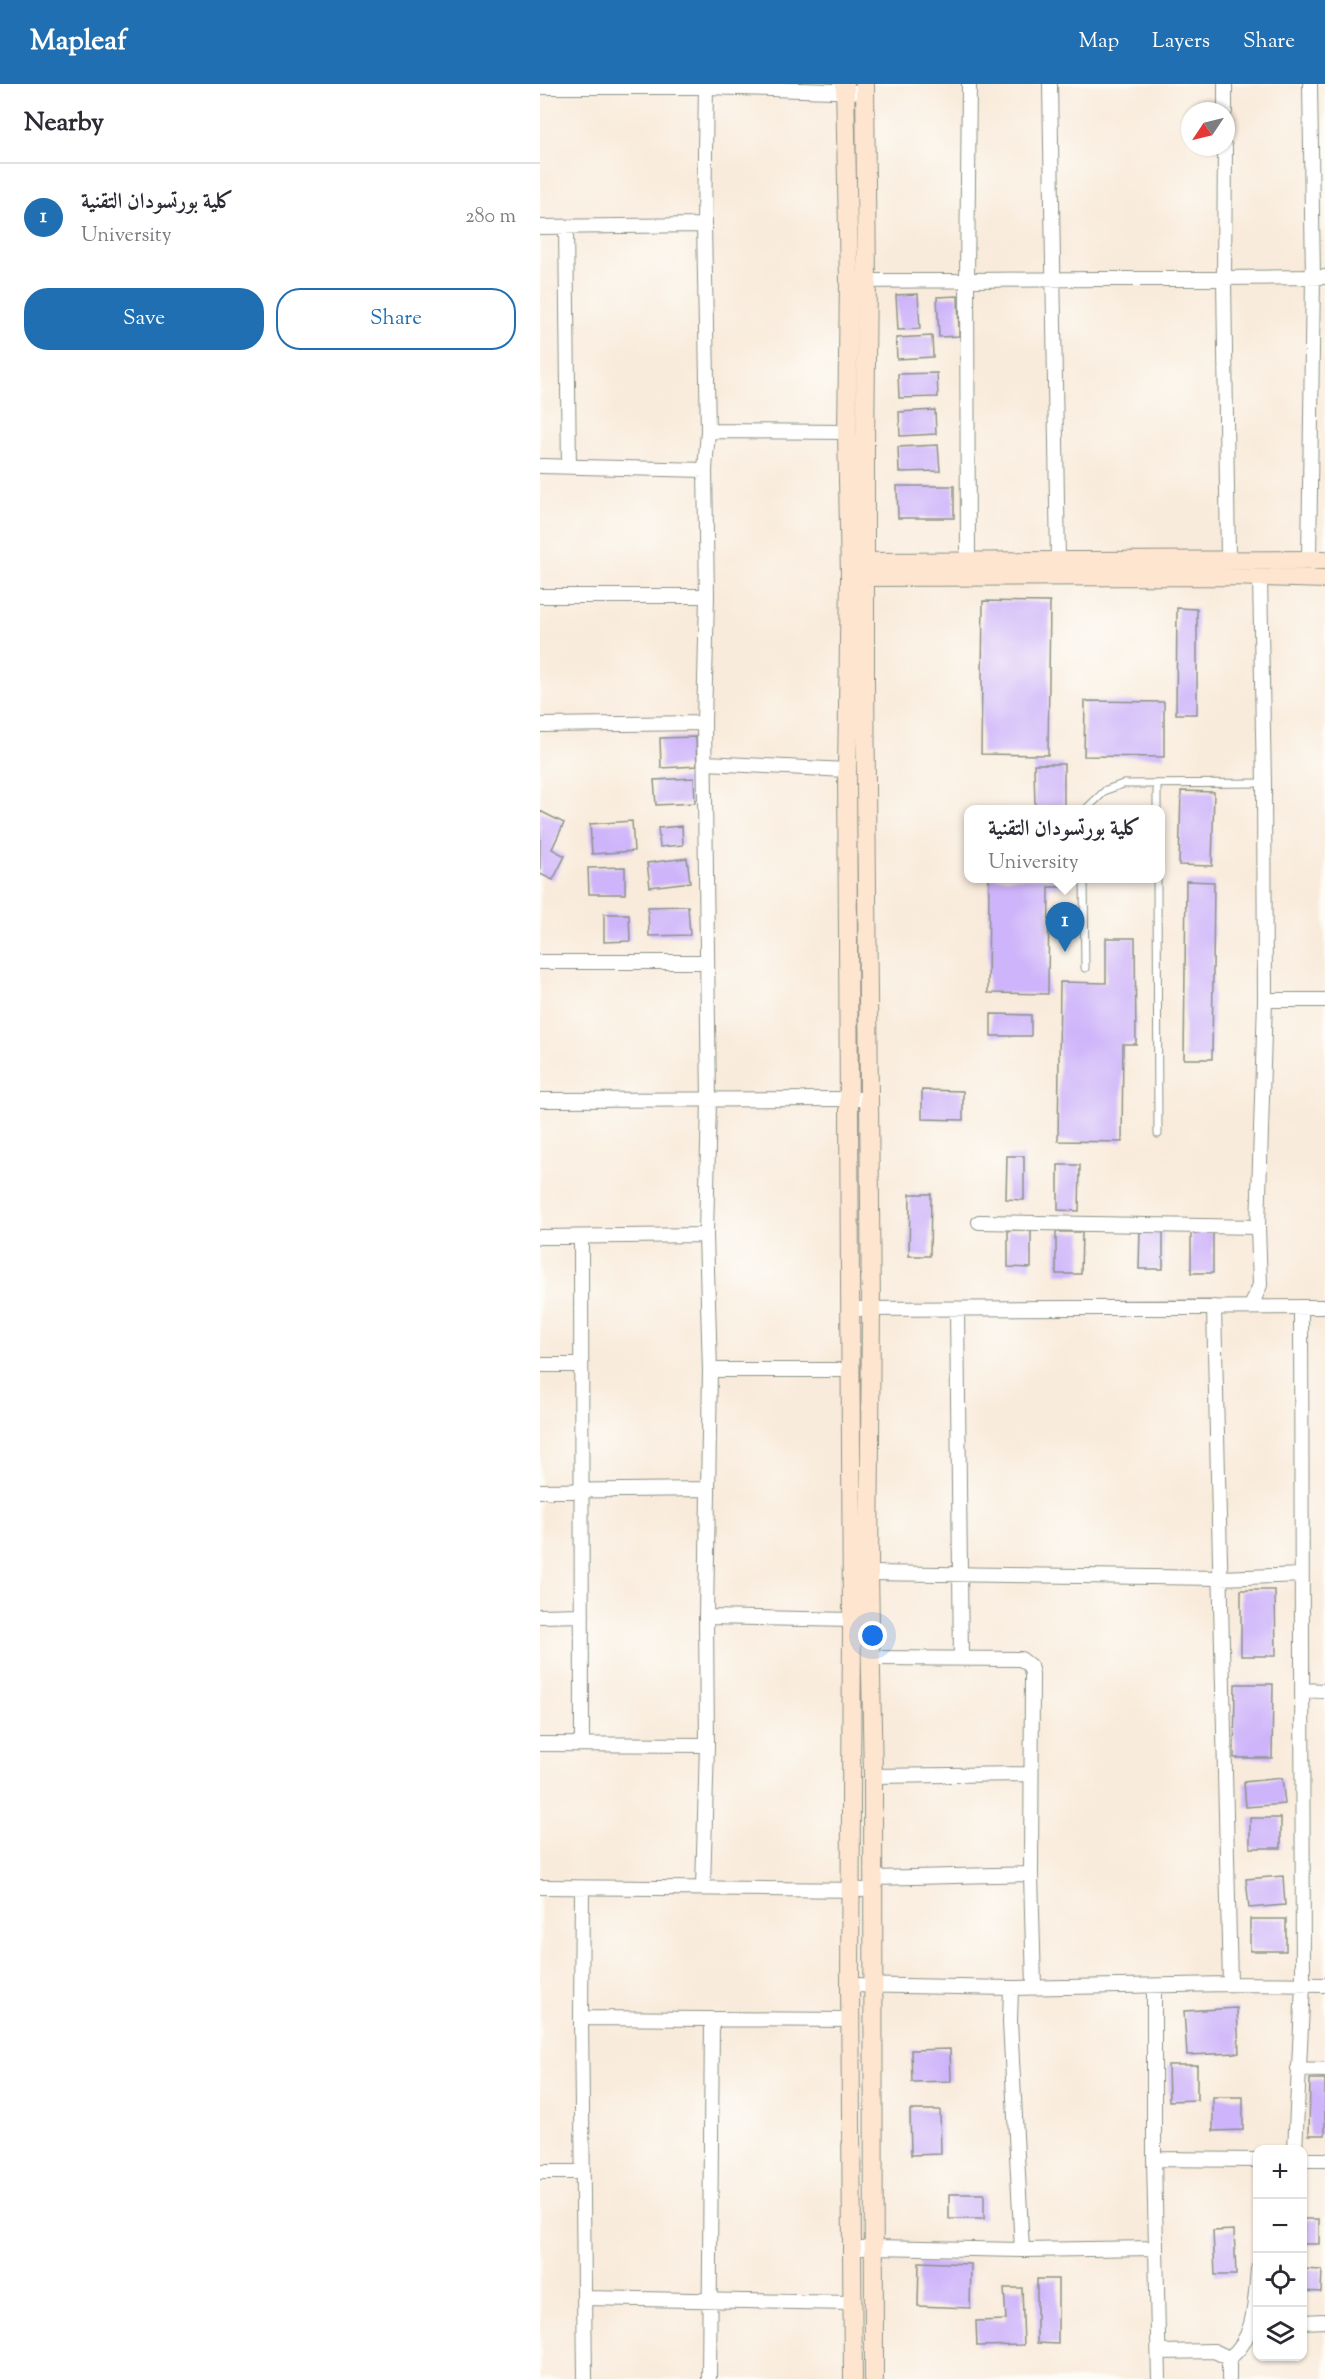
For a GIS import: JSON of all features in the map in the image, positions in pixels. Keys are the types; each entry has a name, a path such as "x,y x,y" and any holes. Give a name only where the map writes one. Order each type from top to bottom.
{"street":[{"path":"968,560 969,84"},
{"path":"1050,84 1058,561"},
{"path":"1225,84 1225,102"},
{"path":"858,569 968,560 1317,560 1319,277 1310,84"},
{"path":"703,1888 707,1744 705,1617 710,1370 706,1234 709,1100 704,723 707,596 705,470 708,430 704,225 706,86"},
{"path":"540,87 865,88 858,281 847,432 858,569 869,1099 871,1309 869,1573 873,1776 874,2379"},
{"path":"846,88 865,442 848,770 852,1620 850,2020 853,2379"},
{"path":"1224,156 1228,559"},
{"path":"540,228 704,225"},
{"path":"566,228 569,466"},
{"path":"858,281 1319,277"},
{"path":"708,430 847,432"},
{"path":"540,466 705,470"},
{"path":"858,569 1325,579"},
{"path":"1251,1307 1260,1286 1258,1227 1265,1000 1260,578"},
{"path":"540,596 707,596"},
{"path":"540,725 704,723"},
{"path":"706,763 848,770"},
{"path":"540,962 707,962"},
{"path":"1265,1000 1325,1000"},
{"path":"540,1100 869,1099"},
{"path":"979,1222 1258,1227"},
{"path":"540,1238 706,1234"},
{"path":"581,1238 582,1743"},
{"path":"1214,1307 1230,1984"},
{"path":"1295,2145 1303,1985 1301,1307"},
{"path":"849,1309 1325,1307"},
{"path":"957,1310 961,1659"},
{"path":"540,1365 581,1365"},
{"path":"710,1370 850,1370"},
{"path":"540,1491 708,1489"},
{"path":"869,1573 1221,1578 1301,1575"},
{"path":"540,1616 582,1615"},
{"path":"705,1617 852,1620"},
{"path":"871,1659 1021,1659 1030,1666 1032,1674 1030,1774 1034,1987"},
{"path":"1302,1690 1325,1691"},
{"path":"540,1744 707,1744"},
{"path":"873,1776 1030,1774"},
{"path":"540,1887 850,1889 873,1884 1031,1874"},
{"path":"582,1888 585,2379"},
{"path":"850,1985 1011,1988 1230,1984 1325,1985"},
{"path":"1154,1986 1155,2248 1160,2352 1159,2379"},
{"path":"1011,1988 1010,2022 1022,2250"},
{"path":"581,2018 850,2020"},
{"path":"709,2379 712,2020"},
{"path":"1298,2069 1325,2070"},
{"path":"1154,2159 1253,2160"},
{"path":"1307,2160 1325,2160"},
{"path":"540,2172 583,2172"},
{"path":"851,2249 874,2247 1022,2250 1155,2248"},
{"path":"585,2298 852,2303"},
{"path":"1307,2322 1325,2321"},
{"path":"1229,2379 1229,2358 1242,2347 1253,2327"},
{"path":"1160,2352 1214,2351 1229,2358"}],"lane":[{"path":"1089,805 1115,786 1264,783"},
{"path":"1157,784 1157,805"},
{"path":"1084,883 1084,969"},
{"path":"1157,883 1158,1134"}],"building":[{"path":"918,294 920,329 898,330 896,295"},
{"path":"958,296 959,336 939,337 937,297"},
{"path":"932,336 933,357 897,359 896,338"},
{"path":"937,373 938,397 899,398 898,374"},
{"path":"935,410 936,434 900,436 899,412"},
{"path":"938,445 940,471 899,472 898,447"},
{"path":"897,486 954,486 954,518 898,518"},
{"path":"983,601 1050,602 1048,755 981,754"},
{"path":"1177,608 1197,609 1197,714 1176,714"},
{"path":"1085,701 1164,702 1164,757 1084,756"},
{"path":"696,737 697,766 661,768 660,738"},
{"path":"1034,764 1064,764 1064,805 1035,805"},
{"path":"694,778 695,803 656,805 654,780"},
{"path":"1181,791 1214,792 1212,866 1179,865"},
{"path":"540,811 564,823 552,849 565,856 553,880 540,874"},
{"path":"632,821 634,851 592,854 590,824"},
{"path":"682,826 683,845 660,847 658,828"},
{"path":"687,858 690,882 650,887 647,863"},
{"path":"625,867 625,894 589,894 588,868"},
{"path":"1186,881 1214,882 1212,1059 1184,1059"},
{"path":"989,883 1066,883 1066,887 1049,887 1048,994 988,993"},
{"path":"688,906 690,935 649,936 648,907"},
{"path":"604,914 629,914 630,941 604,942"},
{"path":"1106,938 1135,938 1136,1044 1123,1044 1122,1142 1058,1141 1060,982 1106,983"},
{"path":"991,1014 1031,1015 1031,1036 991,1036"},
{"path":"922,1090 963,1091 963,1120 922,1119"},
{"path":"1007,1156 1024,1156 1024,1200 1006,1199"},
{"path":"1058,1165 1080,1165 1079,1211 1058,1210"},
{"path":"910,1194 931,1194 930,1256 909,1256"},
{"path":"1140,1229 1163,1229 1163,1269 1139,1269"},
{"path":"1008,1230 1031,1230 1031,1268 1008,1267"},
{"path":"1056,1232 1082,1232 1081,1274 1056,1274"},
{"path":"1191,1232 1213,1233 1213,1273 1191,1273"},
{"path":"1241,1590 1275,1590 1276,1656 1241,1656"},
{"path":"1235,1684 1273,1684 1272,1758 1234,1758"},
{"path":"1282,1778 1285,1804 1246,1807 1244,1782"},
{"path":"1250,1818 1281,1818 1281,1848 1250,1848"},
{"path":"1283,1876 1285,1905 1249,1908 1246,1879"},
{"path":"1250,1919 1286,1919 1286,1951 1250,1951"},
{"path":"1237,2008 1239,2053 1187,2055 1184,2011"},
{"path":"950,2049 951,2081 912,2082 911,2050"},
{"path":"1168,2065 1197,2065 1197,2100 1169,2101"},
{"path":"1310,2079 1325,2079 1325,2135 1309,2135"},
{"path":"1213,2097 1243,2097 1243,2130 1213,2131"},
{"path":"910,2110 940,2110 941,2154 911,2155"},
{"path":"949,2194 984,2194 984,2219 949,2219"},
{"path":"1307,2219 1319,2219 1319,2244 1307,2244"},
{"path":"1234,2230 1236,2275 1215,2275 1213,2231"},
{"path":"919,2262 971,2264 970,2308 918,2306"},
{"path":"1307,2269 1322,2270 1321,2292 1307,2291"},
{"path":"1037,2279 1058,2279 1058,2344 1037,2343"},
{"path":"1004,2288 1022,2288 1024,2345 977,2346 976,2321 1006,2320"}],"place":[{"name":"كلية بورتسودان التقنية","path":"1065,952"}]}
